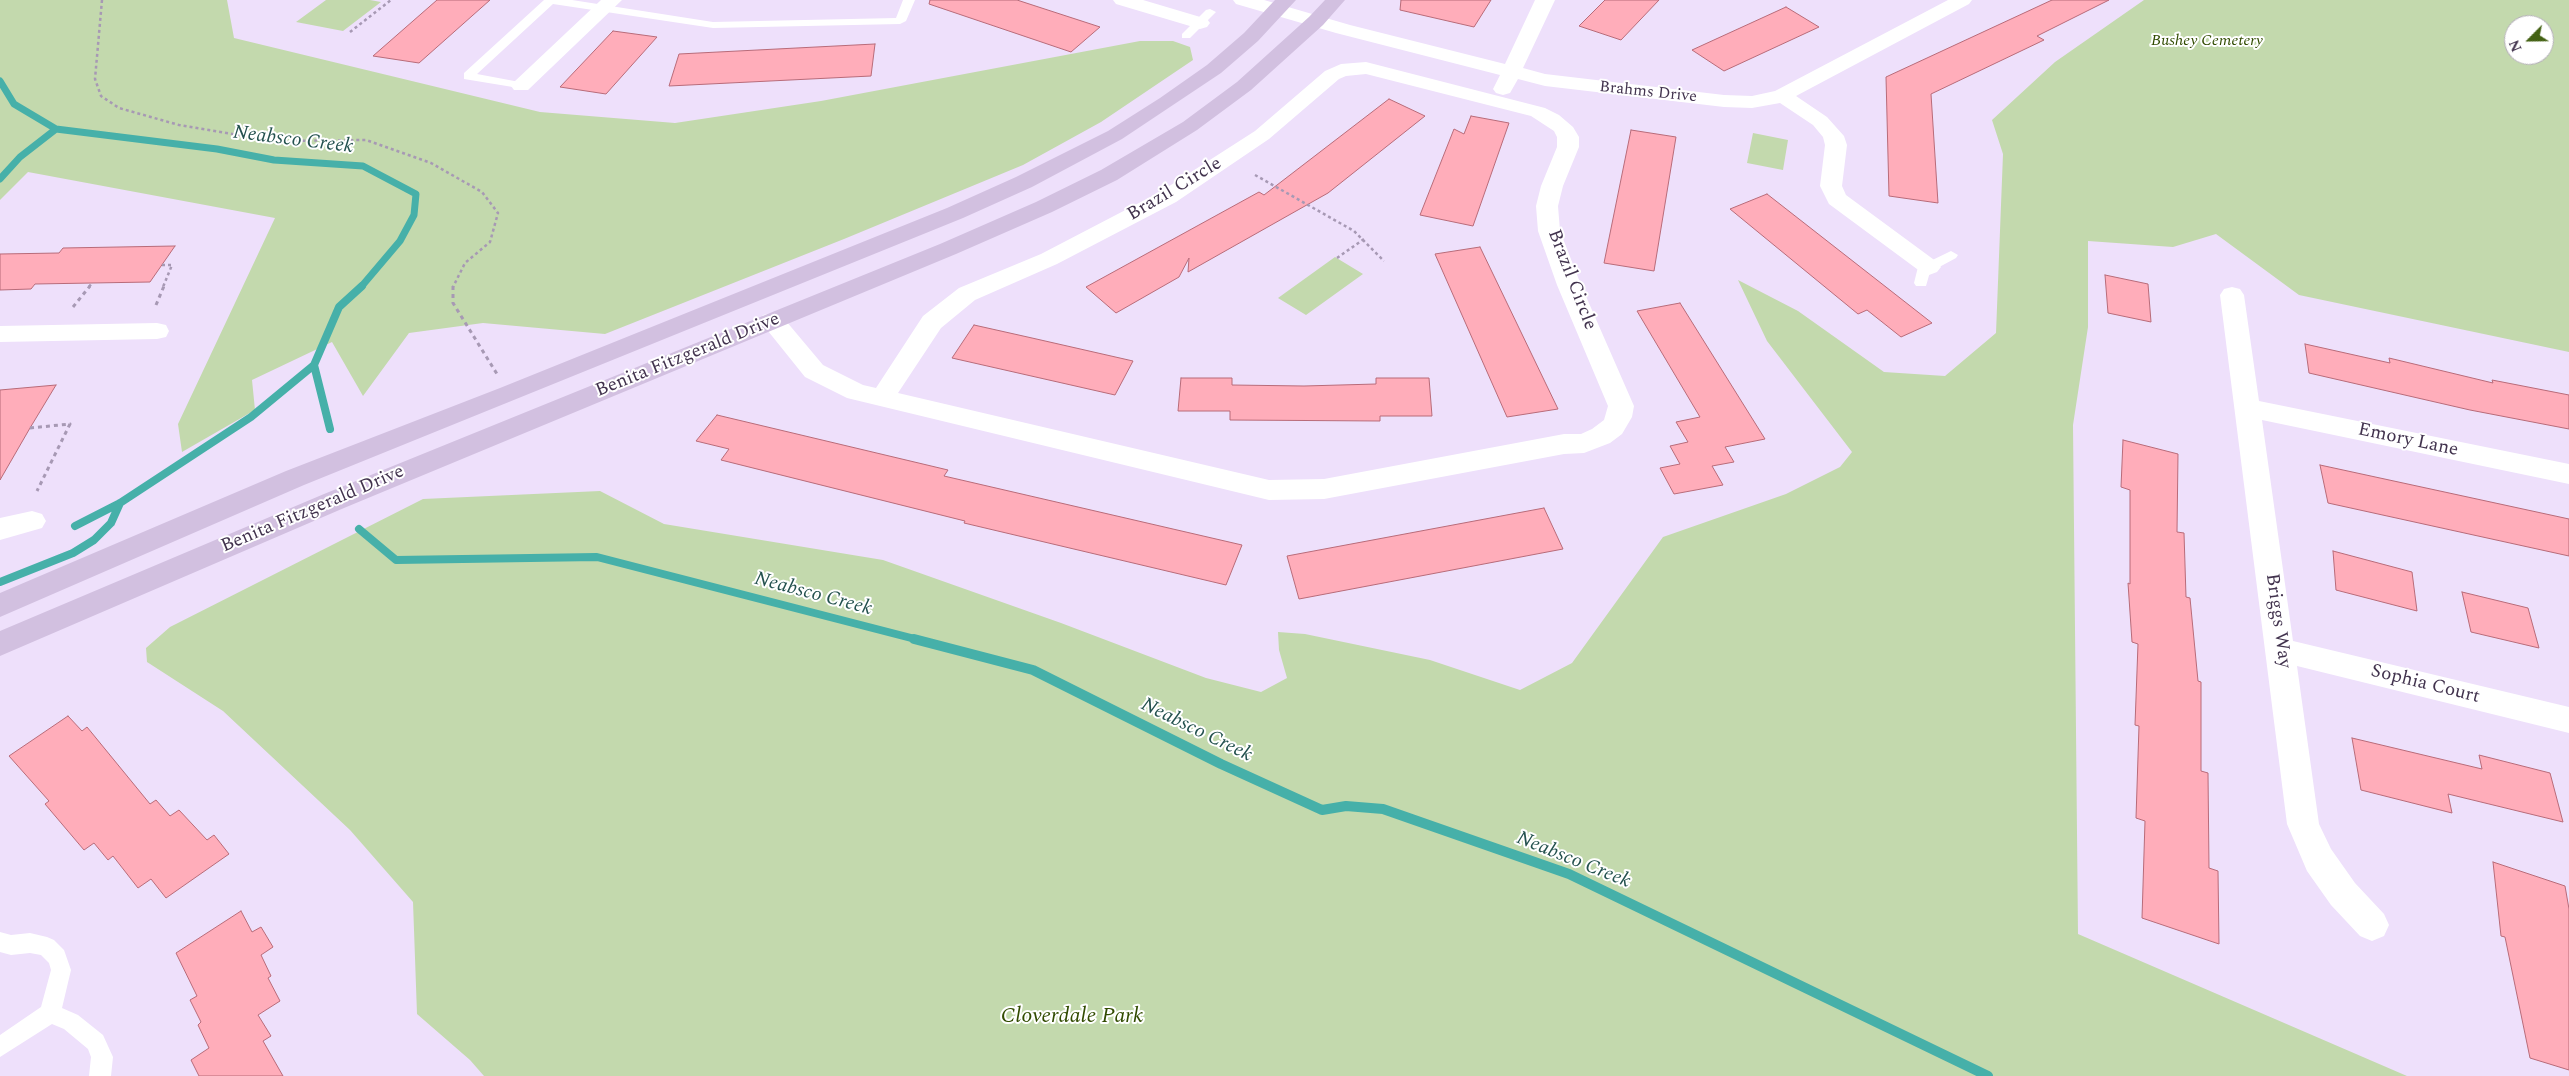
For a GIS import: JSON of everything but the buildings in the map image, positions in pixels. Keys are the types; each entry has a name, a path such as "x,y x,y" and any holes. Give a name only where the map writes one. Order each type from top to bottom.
{"main road":[{"name":"Benita Fitzgerald Drive","path":"0,644 334,501 948,249 1109,175 1190,126 1244,86 1316,21 1335,0"},
{"name":"Benita Fitzgerald Drive","path":"0,605 295,478 509,394 955,213 1047,171 1115,134 1167,102 1214,69 1251,37 1281,5"}],"street":[{"path":"1123,0 1199,24"},
{"name":"Brahms Drive","path":"1243,0 1281,5 1316,21 1510,73 1575,85 1724,101 1762,101 1782,95 1962,0"},
{"path":"1497,102 1545,0"},
{"path":"521,86 608,4"},
{"name":"Brazil Circle","path":"772,321 814,370 856,392 1269,490 1300,491 1584,442 1601,436 1613,426 1619,417 1619,398 1569,285 1550,231 1547,206 1552,186 1568,147 1568,137 1562,127 1552,118 1538,112 1366,68 1341,70 1332,75 1262,135 1168,197 1065,251 967,294 932,322 882,398"},
{"path":"1782,95 1820,120 1833,136 1836,146 1831,186 1837,199 1925,275"},
{"name":"Briggs Way","path":"2232,295 2303,824 2319,860 2343,894 2372,925"},
{"path":"0,334 156,332"},
{"name":"Emory Lane","path":"2247,408 2569,474"},
{"path":"0,529 32,521"},
{"name":"Sophia Court","path":"2281,650 2569,720"}],"lane":[{"path":"521,86 468,76 551,0 608,4 713,25 900,21 909,0"},
{"path":"1925,275 1951,255"},
{"path":"0,942 47,947 57,957 61,970 50,1013 0,1047"},
{"path":"50,1013 71,1022 96,1042 102,1058 100,1076"}],"path":[{"path":"102,0 95,79 101,96 119,108 179,124 273,141 366,140 431,163 482,192 498,213 490,242 465,263 453,284 453,303 509,394"},
{"path":"350,32 392,0"},
{"path":"1255,175 1351,229 1364,239 1384,261"},
{"path":"1337,258 1364,239"},
{"path":"156,305 172,265 162,265"},
{"path":"73,307 92,283"},
{"path":"30,428 70,424 37,491"}],"green space":[{"path":"0,0 227,0 234,38 540,112 675,123 821,101 1140,41 1173,41 1190,47 1193,60 1101,122 1023,165 844,239 605,334 483,323 409,333 363,396 332,342 252,380 255,410 182,452 178,424 275,218 28,172 0,200"},
{"path":"326,0 370,0 381,2 343,31 296,22"},
{"path":"2144,0 2569,0 2569,352 2299,295 2216,234 2173,247 2088,241 2088,327 2073,425 2078,934 2407,1076 484,1076 470,1060 417,1014 413,902 350,830 223,711 147,662 146,648 170,627 423,499 600,491 664,524 883,560 1061,623 1206,678 1261,692 1287,678 1279,650 1278,632 1305,634 1430,660 1520,690 1572,663 1663,537 1786,494 1840,467 1852,452 1767,341 1738,280 1798,311 1884,372 1945,376 1996,333 2003,154 1992,120 2055,62"},
{"path":"1753,133 1788,140 1783,170 1747,163"},
{"path":"1335,257 1363,274 1306,315 1278,298"}],"waterway":[{"name":"Neabsco Creek","path":"0,81 14,104 56,129"},
{"path":"0,179 20,157 56,129"},
{"name":"Neabsco Creek","path":"56,129 217,149 274,160 363,166 416,194 414,215 400,241 361,287"},
{"name":"Neabsco Creek","path":"314,365 339,307 361,287"},
{"path":"120,503 251,417 314,365"},
{"name":"Neabsco Creek","path":"314,365 330,429"},
{"path":"0,582 73,553 94,540 111,523 120,503"},
{"path":"75,526 120,503"},
{"name":"Neabsco Creek","path":"359,529 396,560 597,557 919,640"},
{"name":"Neabsco Creek","path":"914,639 1033,670 1221,764 1322,810 1346,806 1383,809 1569,874 1988,1076"}],"park label":[{"name":"Bushey Cemetery","path":"2207,42"},
{"name":"Cloverdale Park","path":"1072,1018"}]}
